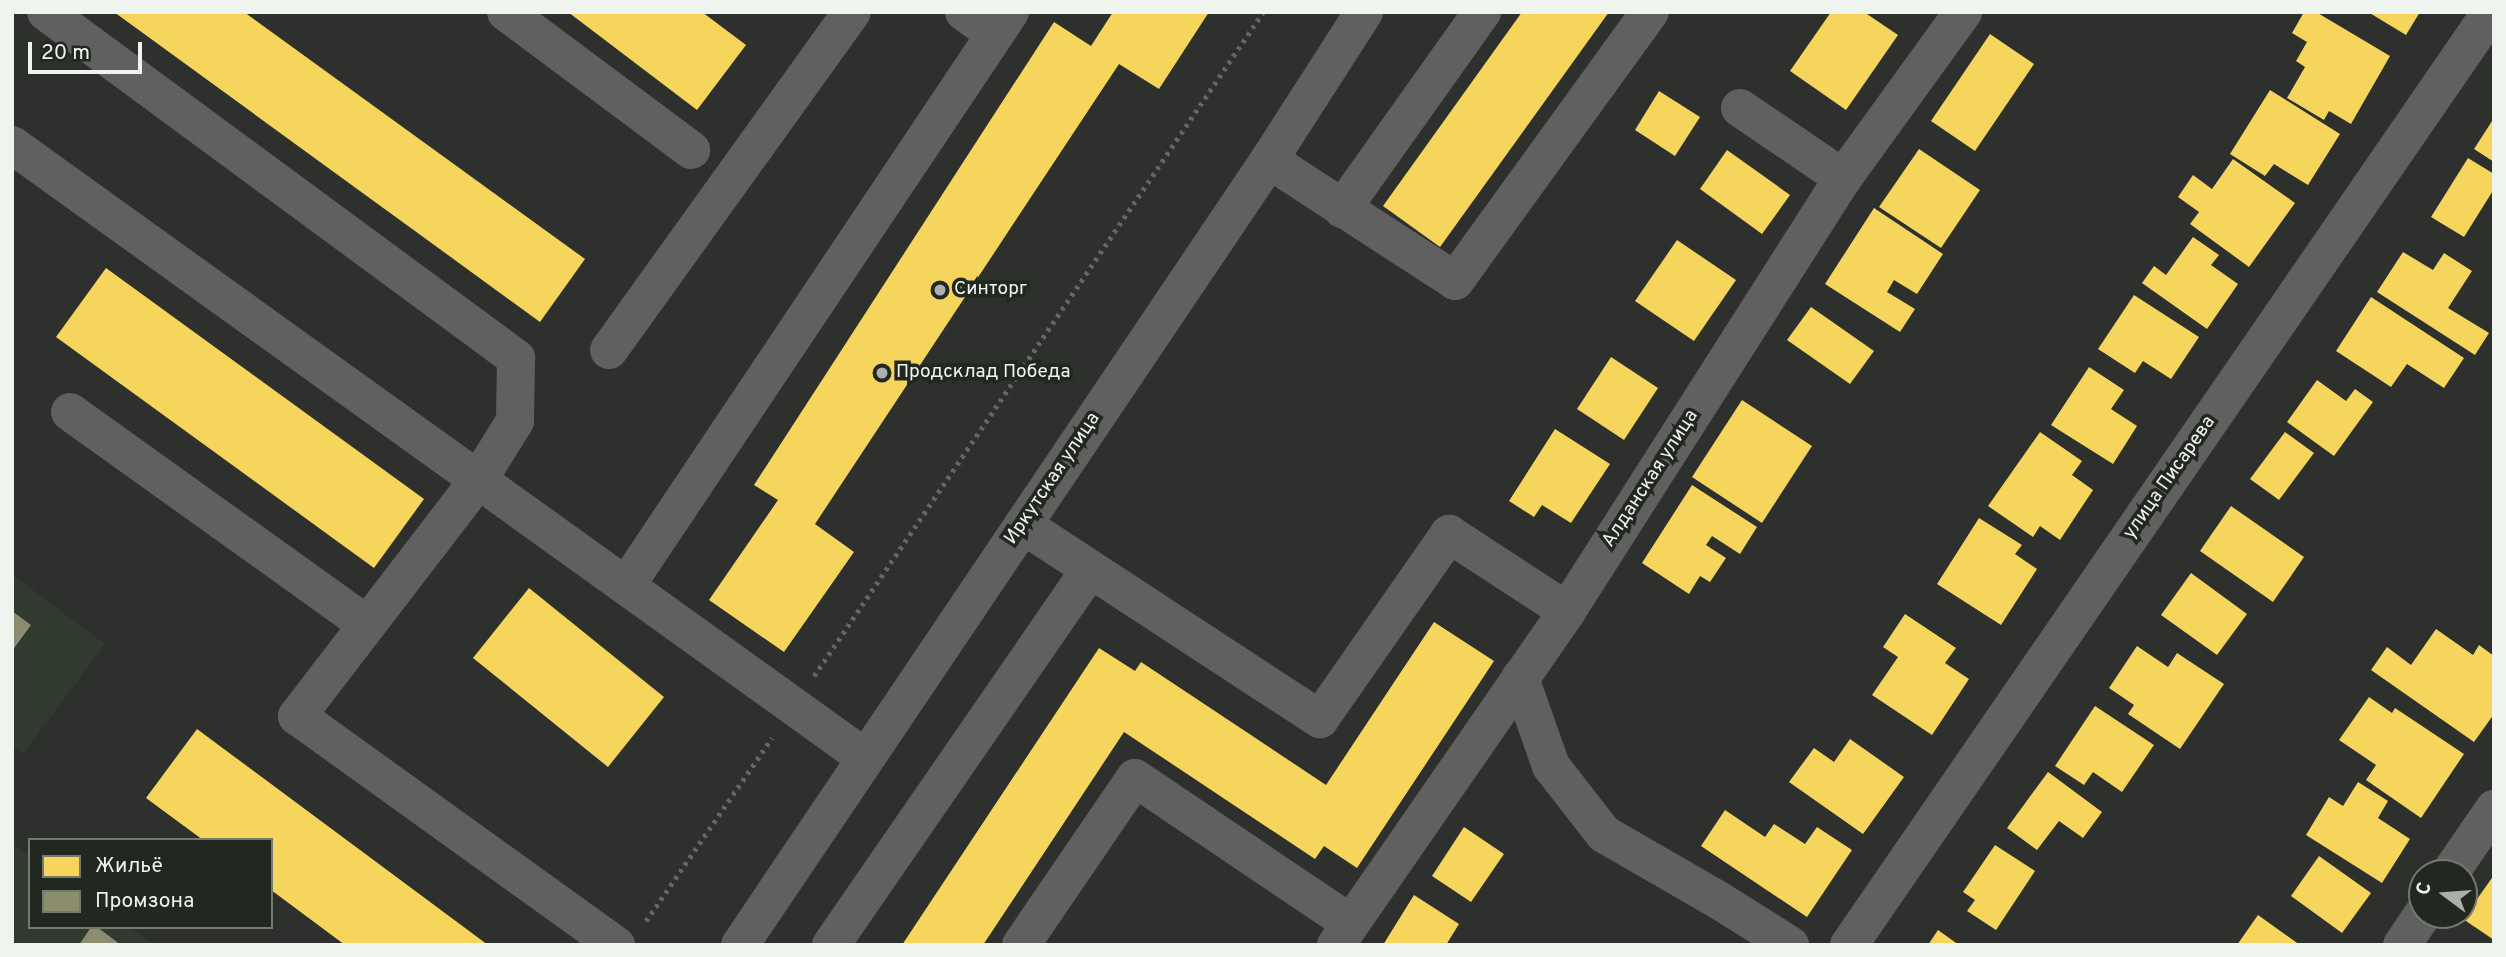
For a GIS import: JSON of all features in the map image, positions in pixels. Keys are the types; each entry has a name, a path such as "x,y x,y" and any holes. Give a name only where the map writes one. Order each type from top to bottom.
{"street":[{"path":"46,12 516,358 515,421 479,479 297,716 615,945"},
{"path":"506,12 691,150"},
{"path":"609,350 852,12"},
{"path":"626,586 1002,23 964,12"},
{"name":"Иркутская улица","path":"740,945 864,757 1269,160 1364,12"},
{"path":"1342,209 1482,12"},
{"path":"1269,160 1455,281 1650,12"},
{"name":"Алданская улица","path":"1343,934 1567,611 1843,178 1963,12"},
{"name":"улица Писарева","path":"1849,945 2491,12"},
{"path":"1740,108 1843,178"},
{"path":"12,145 864,757"},
{"path":"70,412 367,625"},
{"path":"1023,525 1321,719 1449,534 1567,611"},
{"path":"831,945 1090,570"},
{"path":"1520,678 1551,766 1604,834 1790,945"},
{"path":"1021,945 1135,778 1343,934"},
{"path":"2460,859 2494,809"},
{"path":"2402,945 2413,929"}],"path":[{"path":"645,922 1263,12"}],"shaded area":[{"path":"12,574 105,644 23,754 12,746"},
{"path":"12,843 28,855 28,929 132,929 154,945 12,945"}],"building: Жильё":[{"path":"114,12 244,12 585,259 540,322"},
{"path":"568,12 702,12 746,45 697,110"},
{"path":"1113,12 1209,12 1159,89 1119,64 815,524 854,552 784,652 709,600 778,500 754,485 1054,22 1091,46"},
{"path":"1522,12 1609,12 1440,247 1383,206"},
{"path":"1831,12 1864,12 1898,35 1846,110 1790,71"},
{"path":"2304,12 2316,12 2390,56 2351,124 2329,111 2324,120 2287,98 2305,67 2296,61 2307,42 2292,33"},
{"path":"2368,12 2420,12 2406,35"},
{"path":"1990,34 2034,64 1975,151 1931,121"},
{"path":"2270,90 2340,134 2308,185 2274,164 2265,176 2230,154"},
{"path":"1659,91 1700,117 1675,156 1635,130"},
{"path":"2494,118 2494,162 2474,149"},
{"path":"1919,149 1980,190 1941,248 1879,207"},
{"path":"1727,150 1790,195 1762,234 1700,189"},
{"path":"2468,158 2494,174 2494,189 2464,237 2431,217"},
{"path":"2233,159 2295,203 2249,267 2190,224 2199,212 2178,197 2193,175 2212,189"},
{"path":"1874,208 1943,254 1917,294 1894,280 1887,292 1915,309 1900,332 1825,284"},
{"path":"2193,237 2219,255 2211,265 2238,284 2207,329 2142,283 2154,266 2166,275"},
{"path":"1677,240 1736,280 1694,341 1635,301"},
{"path":"2403,252 2433,270 2444,253 2472,271 2448,308 2489,333 2475,355 2377,292"},
{"path":"106,268 424,499 374,568 56,337"},
{"path":"2134,295 2199,337 2171,379 2143,361 2135,373 2098,349"},
{"path":"2371,297 2464,358 2444,388 2407,364 2391,387 2336,351"},
{"path":"1811,307 1874,351 1850,384 1787,340"},
{"path":"1611,357 1658,388 1624,440 1577,409"},
{"path":"2089,367 2124,390 2111,409 2137,426 2113,464 2051,425"},
{"path":"2317,380 2346,401 2355,389 2373,402 2334,456 2287,422"},
{"path":"1742,400 1812,446 1762,523 1692,477"},
{"path":"1555,429 1610,464 1571,523 1542,505 1534,517 1509,501"},
{"path":"2040,432 2082,461 2072,475 2093,490 2060,540 2040,526 2033,537 1988,506"},
{"path":"2285,432 2314,453 2279,500 2250,479"},
{"path":"1692,485 1757,527 1740,554 1712,536 1706,545 1726,558 1710,582 1700,576 1689,594 1642,563"},
{"path":"2231,506 2304,557 2273,602 2200,551"},
{"path":"1979,518 2022,545 2015,554 2037,569 2001,625 1937,584"},
{"path":"2191,573 2247,614 2217,655 2161,615"},
{"path":"529,588 664,697 608,767 473,658"},
{"path":"1905,614 1956,648 1945,663 1969,679 1932,735 1872,695 1898,657 1883,647"},
{"path":"1434,622 1494,661 1357,868 1324,846 1315,859 1124,732 983,945 902,945 1099,648 1135,671 1141,662 1326,785"},
{"path":"2436,629 2473,655 2479,645 2494,656 2494,714 2474,742 2371,670 2387,647 2411,665"},
{"path":"2137,646 2168,667 2177,653 2224,684 2180,749 2128,714 2134,705 2109,688"},
{"path":"2369,697 2392,713 2395,708 2464,754 2421,818 2366,780 2376,765 2339,740"},
{"path":"2095,706 2154,745 2122,792 2093,772 2084,785 2055,766"},
{"path":"197,729 488,945 345,945 273,891 273,838 200,838 146,798"},
{"path":"1850,739 1904,777 1863,834 1789,782 1814,748 1834,762"},
{"path":"2048,772 2102,812 2083,838 2059,821 2037,850 2007,828"},
{"path":"2358,782 2388,801 2378,818 2410,839 2382,883 2306,835 2329,797 2343,806"},
{"path":"1725,810 1765,837 1774,824 1805,844 1817,827 1852,850 1807,917 1701,846"},
{"path":"1464,827 1504,854 1471,902 1432,876"},
{"path":"1995,845 2035,871 1996,930 1967,911 1975,900 1963,892"},
{"path":"2319,856 2371,893 2342,933 2291,896"},
{"path":"2494,875 2494,940 2478,929 2478,898"},
{"path":"1414,895 1459,924 1446,945 1383,945"},
{"path":"2258,915 2300,945 2237,945"},
{"path":"1938,930 1959,945 1928,945"}],"building: Промзона":[{"path":"12,611 31,625 12,651"},
{"path":"90,929 100,929 121,945 79,945"}],"place":[{"name":"Синторг","path":"940,290"},
{"name":"Продсклад Победа","path":"882,373"}]}
